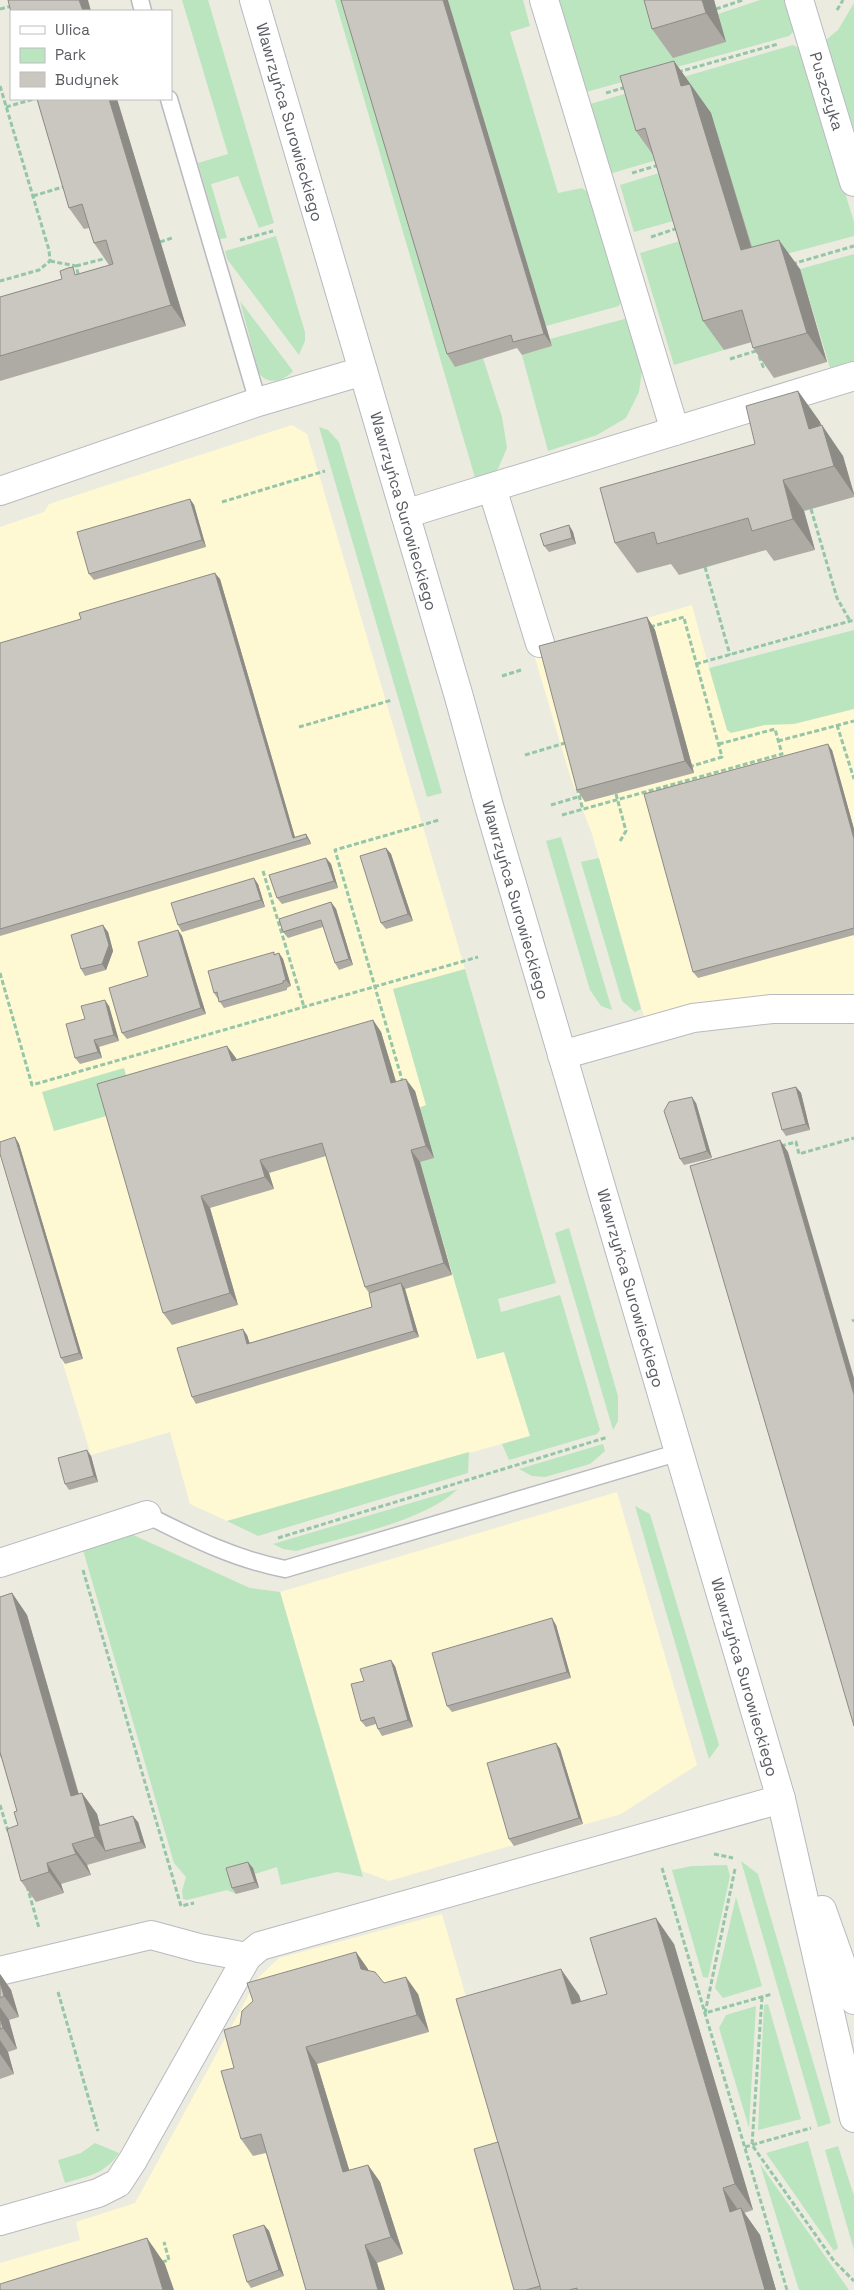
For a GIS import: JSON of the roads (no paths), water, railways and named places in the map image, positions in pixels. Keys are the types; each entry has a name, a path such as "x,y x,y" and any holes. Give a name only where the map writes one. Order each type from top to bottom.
{"street":[{"name":"Wawrzyńca Surowieckiego","path":"254,0 781,1799 854,2118"},
{"path":"544,0 675,431"},
{"name":"Puszczyka","path":"798,0 854,182"},
{"path":"0,491 258,402 363,371"},
{"path":"405,514 492,488 533,473 854,376"},
{"path":"492,488 540,643"},
{"path":"562,1055 693,1018 772,1009 854,1009"},
{"path":"0,1563 147,1514"},
{"name":"Wawrzyńca Surowieckiego","path":"781,1799 854,2000"},
{"path":"0,2221 98,2193 118,2183 133,2160 247,1957 260,1946 781,1799"},
{"path":"0,1971 151,1935 199,1948 247,1957"}],"lane":[{"path":"169,100 258,402"},
{"path":"147,1514 190,1537 252,1562 284,1569 680,1452"}]}
